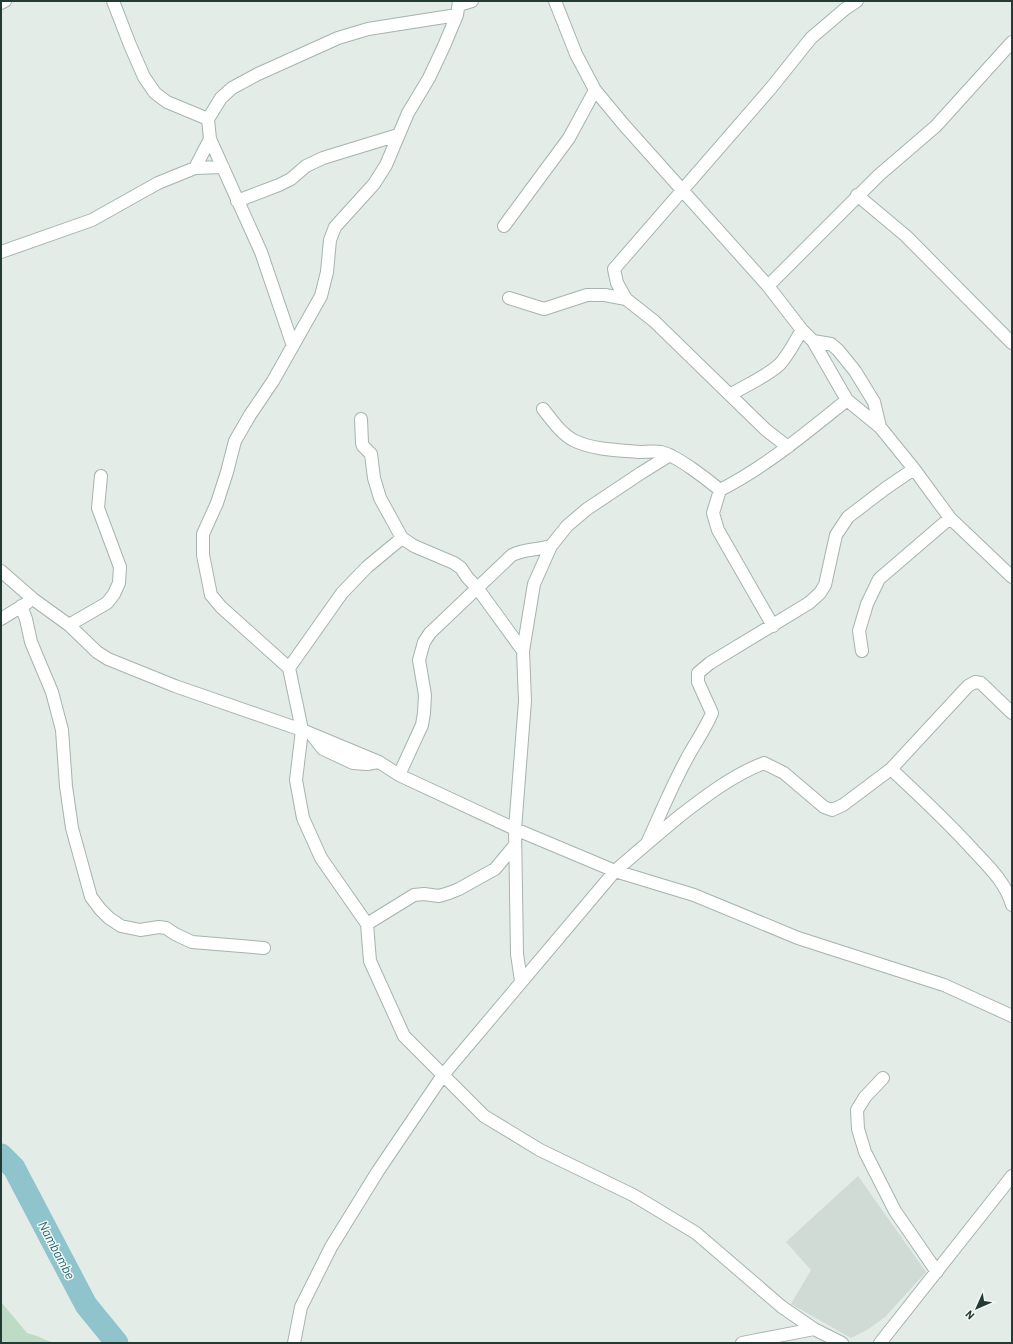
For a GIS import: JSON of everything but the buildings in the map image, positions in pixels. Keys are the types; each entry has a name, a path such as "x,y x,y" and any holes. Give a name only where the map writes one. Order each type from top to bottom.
{"street":[{"path":"1,3 5,1"},
{"path":"113,1 142,71 155,93 167,102 208,119"},
{"path":"293,346 261,252 210,139 208,119 221,98 232,88 258,74 338,38 368,29 458,7 472,1"},
{"path":"554,1 576,54 595,90 768,286 802,330 813,341 847,400 880,427 914,469 950,518 1012,577"},
{"path":"788,447 766,430 654,321 626,298 617,283 614,269 771,88 811,38 845,9 857,1"},
{"path":"458,7 429,78 408,113 386,165 374,184 335,228 330,240 327,272 321,296 273,381 250,415 235,441 221,491 203,534 203,555 211,595 221,607 289,668 306,732 296,780 303,818 321,858 367,924 370,961 404,1036 484,1116 540,1150 633,1195 696,1233 782,1307 814,1329 842,1343"},
{"path":"768,286 857,195 878,175 936,126 1012,42"},
{"path":"504,226 569,138 595,90"},
{"path":"237,201 291,179 306,166 323,158 398,135"},
{"path":"195,168 210,139"},
{"path":"1,252 92,220 158,183 195,168 223,167"},
{"path":"857,195 906,236 1012,343"},
{"path":"509,298 544,308 587,295 605,295 626,298"},
{"path":"730,395 768,373 780,364 802,330"},
{"path":"813,341 831,344 838,350 855,371 874,402 880,427"},
{"path":"773,626 718,530 713,513 720,490 740,480 788,447 847,400"},
{"path":"543,409 564,433 575,441 600,448 660,452 670,455 708,479 720,490"},
{"path":"361,419 362,443 371,454 374,478 380,498 402,538 414,546 454,563 462,568 467,577 478,589 523,651"},
{"path":"521,981 517,954 515,828 525,702 523,651 534,584 550,546 567,526 588,509 670,455"},
{"path":"647,843 682,768 695,743 708,723 712,713 698,682 698,673 710,663 809,603 820,593 825,585 836,535 848,517 914,469"},
{"path":"69,625 107,603 114,594 119,583 120,568 98,508 101,476"},
{"path":"862,651 859,631 867,604 879,579 950,518"},
{"path":"289,668 342,593 367,567 402,538"},
{"path":"399,774 422,725 425,695 419,660 424,642 430,633 512,556 521,551 536,550 550,546"},
{"path":"1,571 33,599 69,625 98,652 108,658 175,686 306,732 323,749 353,763 367,764 379,762 399,774 515,828 615,870 694,895 798,938 944,985 1012,1016"},
{"path":"1,619 33,599"},
{"path":"21,606 26,618 31,642 52,692 62,730 66,786 72,828 91,897 109,918 121,926 140,930 159,927 166,928 192,942 264,948"},
{"path":"294,1343 301,1307 330,1247 378,1171 443,1075 615,870 712,791 747,770 764,763 784,773 824,807 832,810 843,805 891,769 968,686 975,682 981,683 1012,713"},
{"path":"891,769 933,808 997,875 1009,896 1012,905"},
{"path":"495,869 515,845"},
{"path":"367,924 414,895 424,894 439,896 449,893 495,869 516,866"},
{"path":"883,1078 865,1097 857,1110 858,1130 866,1152 895,1211 937,1272"},
{"path":"880,1343 1012,1176"},
{"path":"742,1343 814,1329"}],"shaded area":[{"path":"858,1176 926,1272 885,1317 867,1330 851,1338 791,1304 811,1270 786,1242"}],"green space":[{"path":"1,1302 27,1333 53,1343 1,1343"}],"waterway":[{"name":"Nambambe","path":"1,1155 14,1168 86,1305 117,1343"}]}
